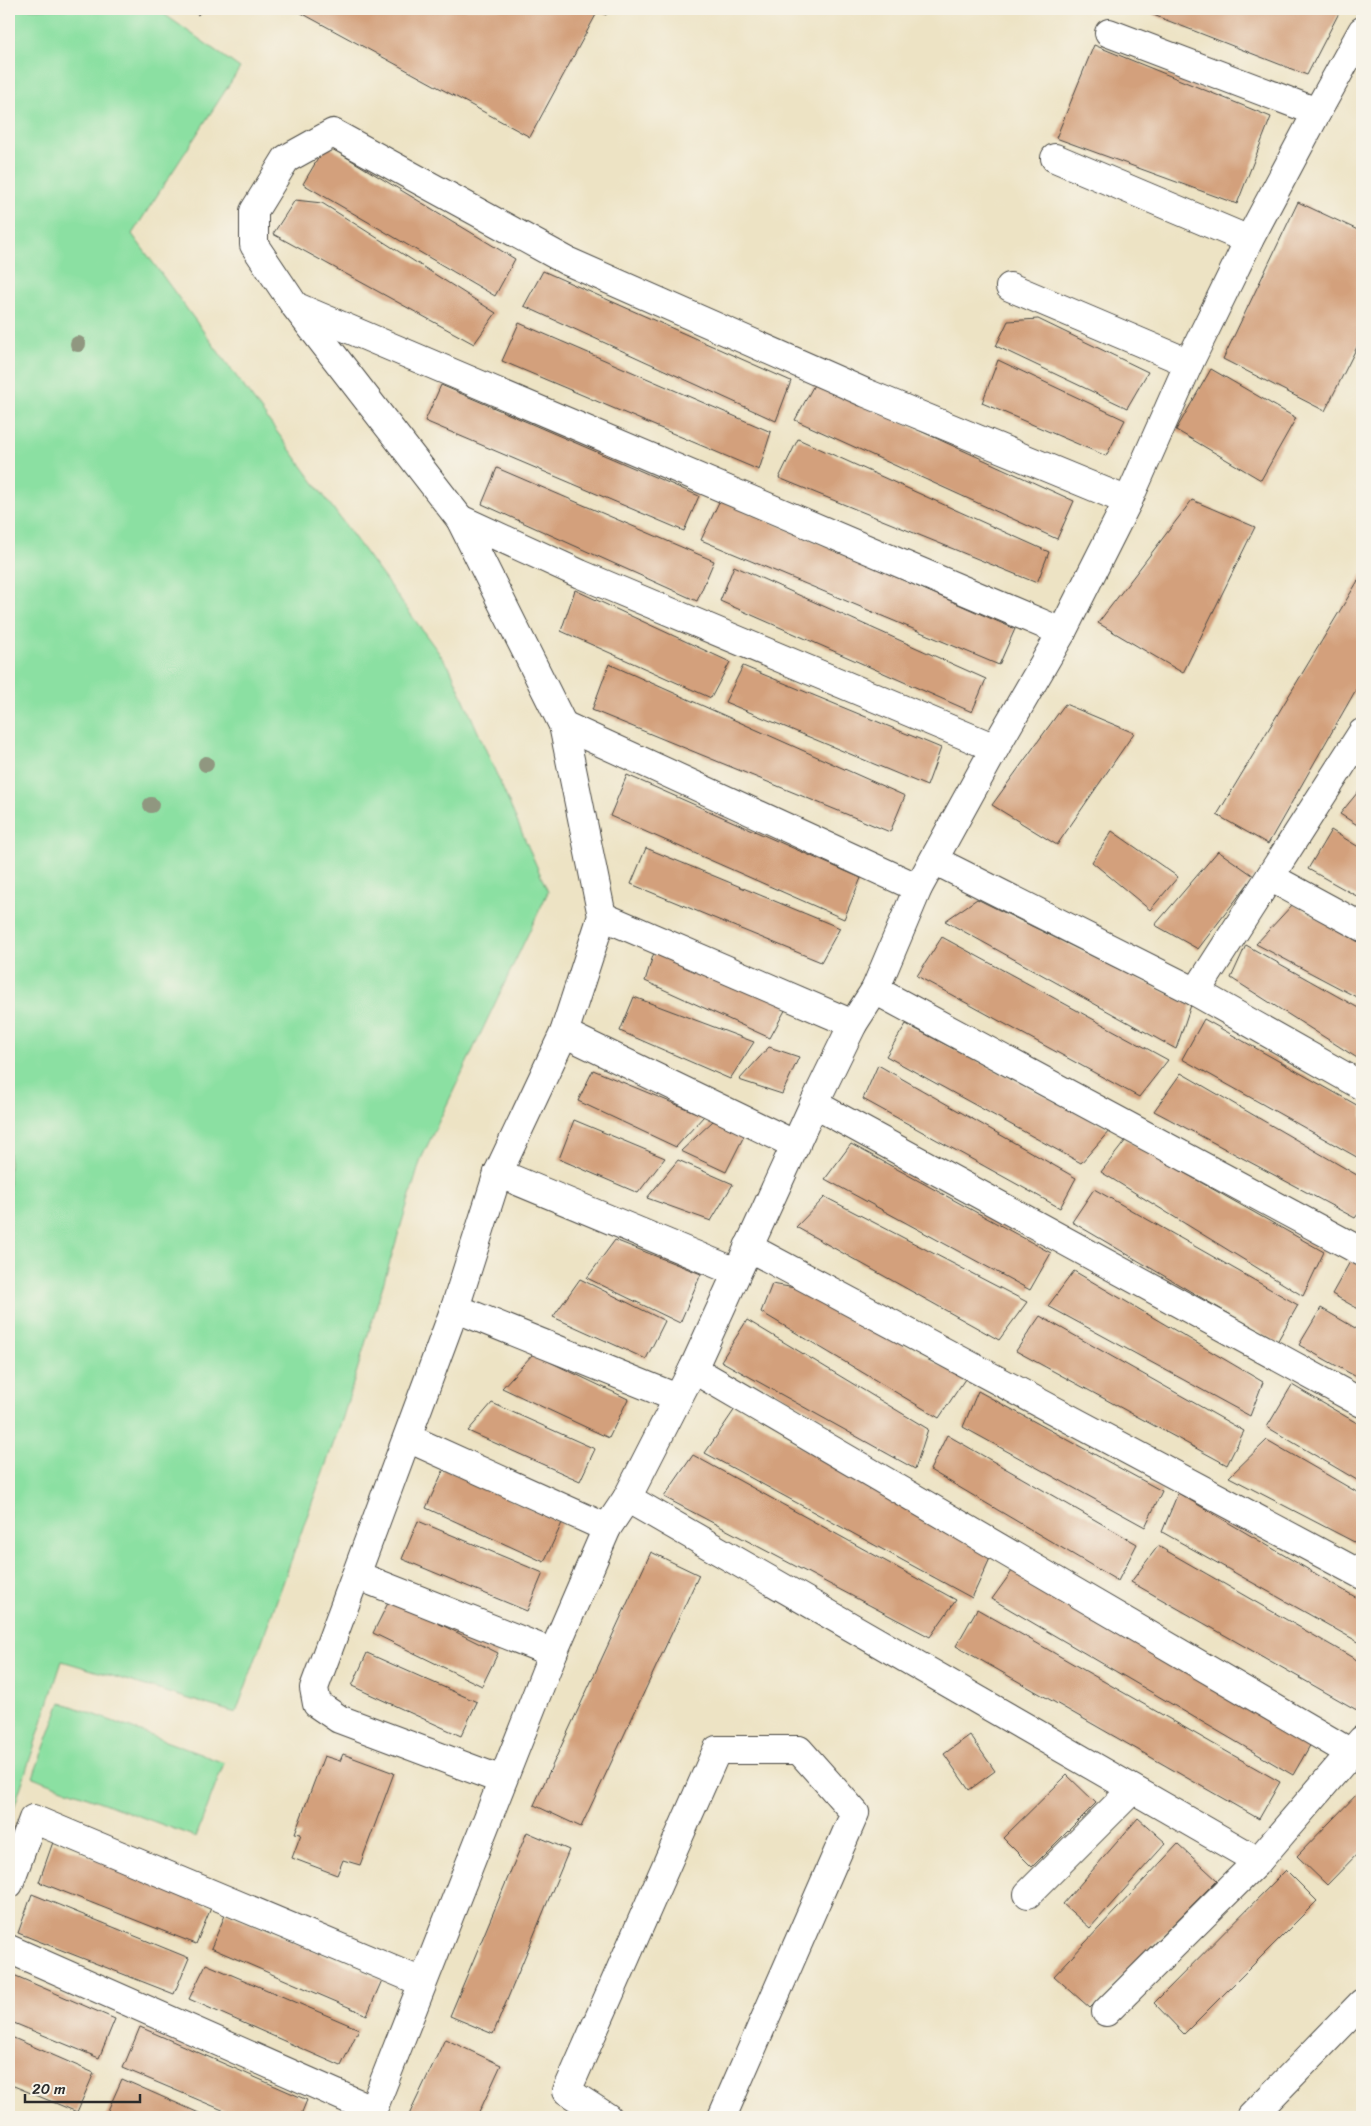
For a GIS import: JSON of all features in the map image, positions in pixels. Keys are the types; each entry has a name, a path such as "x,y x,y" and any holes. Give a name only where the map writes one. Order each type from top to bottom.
{"street":[{"path":"9,1949 372,2114 502,1780 553,1653 607,1528 626,1498 693,1369 814,1104 853,1024 875,990 918,888 995,748 1062,632 1128,501 1189,363 1249,240 1316,112 1362,31"},
{"path":"1109,33 1316,112"},
{"path":"502,1780 339,1719 316,1704 314,1688 455,1308 498,1174 564,1033 602,916 563,725 460,519 295,306 254,246 254,211 286,159 334,133 567,261 866,393 1128,501"},
{"path":"1055,158 1249,240"},
{"path":"1010,287 1189,363"},
{"path":"295,306 1062,632"},
{"path":"460,519 580,574 995,748"},
{"path":"563,725 918,888"},
{"path":"1196,992 1270,877 1354,763 1362,732"},
{"path":"934,860 1196,992 1362,1086"},
{"path":"1270,877 1362,927"},
{"path":"602,916 853,1024"},
{"path":"875,990 1362,1252"},
{"path":"564,1033 796,1145"},
{"path":"814,1104 1362,1403"},
{"path":"498,1174 736,1272"},
{"path":"748,1247 1362,1575"},
{"path":"455,1308 677,1398"},
{"path":"693,1369 1357,1747 1258,1861 1106,2012"},
{"path":"408,1438 607,1528"},
{"path":"626,1498 1258,1861"},
{"path":"356,1575 553,1653"},
{"path":"607,2117 567,2091 717,1750 799,1750 855,1813 722,2117"},
{"path":"1028,1894 1132,1790"},
{"path":"9,1884 33,1818 422,1982"},
{"path":"1252,2117 1362,2003"}],"green space":[{"path":"9,9 157,9 240,68 132,234 450,668 548,892 421,1159 343,1417 236,1713 62,1661 9,1823"},
{"path":"61,1702 224,1763 196,1837 33,1777"}],"building":[{"path":"189,9 203,9 198,15"},
{"path":"294,9 609,9 606,15 598,11 530,137"},
{"path":"1138,9 1341,9 1307,75"},
{"path":"1094,45 1271,117 1237,204 1056,138"},
{"path":"326,145 515,259 495,296 303,184"},
{"path":"295,200 322,203 496,313 474,344 273,234"},
{"path":"1298,202 1362,232 1362,337 1325,411 1223,359"},
{"path":"543,271 791,381 776,421 524,306"},
{"path":"1038,319 1148,372 1127,408 996,346 1008,321"},
{"path":"519,323 771,432 759,470 502,361"},
{"path":"998,360 1125,420 1106,456 982,403"},
{"path":"1211,369 1296,418 1261,480 1176,430"},
{"path":"815,383 1074,501 1057,539 795,420"},
{"path":"441,385 699,496 684,531 425,421"},
{"path":"798,439 1049,552 1037,583 779,478"},
{"path":"497,468 714,561 697,601 482,504"},
{"path":"720,500 1015,629 999,665 701,540"},
{"path":"1192,500 1255,527 1183,673 1098,623"},
{"path":"734,566 986,679 972,712 720,601"},
{"path":"1362,574 1362,679 1268,844 1217,815"},
{"path":"575,590 730,662 711,698 561,631"},
{"path":"609,664 905,796 890,832 592,710"},
{"path":"743,666 941,748 927,786 725,702"},
{"path":"1065,704 1134,733 1057,845 992,805"},
{"path":"627,775 861,878 844,919 610,816"},
{"path":"1362,787 1362,828 1340,814"},
{"path":"1331,830 1362,849 1362,899 1308,869"},
{"path":"1112,831 1178,877 1150,910 1092,862"},
{"path":"646,848 840,928 821,962 631,884"},
{"path":"1218,851 1254,876 1198,949 1155,925"},
{"path":"977,899 1191,1005 1176,1049 945,921"},
{"path":"1293,904 1362,944 1362,1000 1256,944"},
{"path":"942,937 1168,1060 1139,1097 917,976"},
{"path":"1246,945 1362,1010 1362,1061 1231,978"},
{"path":"656,946 789,1003 770,1038 645,981"},
{"path":"634,997 754,1042 730,1079 620,1031"},
{"path":"1204,1019 1362,1108 1362,1160 1182,1059"},
{"path":"906,1024 1110,1130 1081,1163 886,1056"},
{"path":"769,1047 799,1057 782,1094 739,1080"},
{"path":"878,1065 1076,1178 1060,1208 863,1099"},
{"path":"593,1070 704,1116 676,1147 578,1101"},
{"path":"1181,1073 1362,1178 1362,1209 1355,1218 1154,1111"},
{"path":"574,1120 665,1158 638,1193 559,1159"},
{"path":"713,1121 745,1134 726,1172 681,1151"},
{"path":"1126,1140 1324,1252 1303,1296 1101,1172"},
{"path":"851,1144 1051,1253 1030,1290 825,1179"},
{"path":"678,1160 733,1184 711,1221 647,1198"},
{"path":"1094,1189 1298,1305 1277,1342 1072,1222"},
{"path":"825,1197 1027,1302 999,1340 796,1227"},
{"path":"615,1240 701,1274 680,1323 587,1278"},
{"path":"1351,1260 1362,1266 1362,1311 1332,1294"},
{"path":"1074,1271 1263,1382 1250,1416 1048,1306"},
{"path":"580,1279 665,1321 646,1359 553,1317"},
{"path":"772,1284 801,1289 965,1379 939,1418 761,1312"},
{"path":"1321,1308 1362,1332 1362,1380 1299,1345"},
{"path":"1040,1316 1244,1431 1227,1465 1016,1351"},
{"path":"747,1320 928,1429 915,1469 721,1361"},
{"path":"533,1354 628,1399 609,1438 502,1388"},
{"path":"1292,1385 1362,1426 1362,1483 1267,1427"},
{"path":"978,1391 1162,1491 1145,1527 963,1427"},
{"path":"492,1403 595,1449 580,1481 468,1431"},
{"path":"735,1409 991,1556 972,1598 705,1453"},
{"path":"947,1435 1137,1544 1118,1581 930,1470"},
{"path":"1267,1440 1362,1495 1362,1546 1229,1477"},
{"path":"693,1455 956,1600 930,1637 664,1497"},
{"path":"444,1469 562,1523 544,1562 426,1508"},
{"path":"1178,1493 1362,1601 1362,1644 1162,1532"},
{"path":"418,1521 543,1573 527,1611 402,1559"},
{"path":"1158,1546 1362,1663 1362,1713 1131,1582"},
{"path":"651,1552 699,1575 581,1827 534,1805"},
{"path":"1015,1567 1312,1742 1293,1775 992,1599"},
{"path":"390,1599 498,1653 482,1686 373,1633"},
{"path":"977,1609 1280,1782 1259,1819 956,1646"},
{"path":"367,1653 477,1702 461,1736 352,1686"},
{"path":"970,1735 995,1771 969,1790 944,1754"},
{"path":"343,1754 394,1773 360,1865 343,1860 337,1875 292,1858 301,1834 295,1833 324,1756 340,1761"},
{"path":"1067,1775 1096,1803 1032,1867 1003,1838"},
{"path":"1362,1789 1362,1849 1327,1885 1297,1856"},
{"path":"1138,1818 1166,1843 1090,1928 1063,1904"},
{"path":"527,1832 569,1850 493,2034 450,2016"},
{"path":"53,1842 211,1908 196,1944 39,1882"},
{"path":"1178,1844 1217,1880 1090,2008 1054,1976"},
{"path":"1286,1870 1317,1901 1184,2034 1154,2003"},
{"path":"32,1894 189,1958 174,1994 18,1933"},
{"path":"226,1913 382,1980 367,2015 211,1948"},
{"path":"206,1964 359,2029 341,2066 189,1999"},
{"path":"9,1973 115,2019 99,2058 9,2021"},
{"path":"140,2027 307,2100 300,2117 239,2117 123,2068"},
{"path":"9,2036 94,2073 77,2112 9,2084"},
{"path":"445,2039 501,2065 477,2117 408,2117"},
{"path":"122,2079 208,2117 105,2117"}]}
